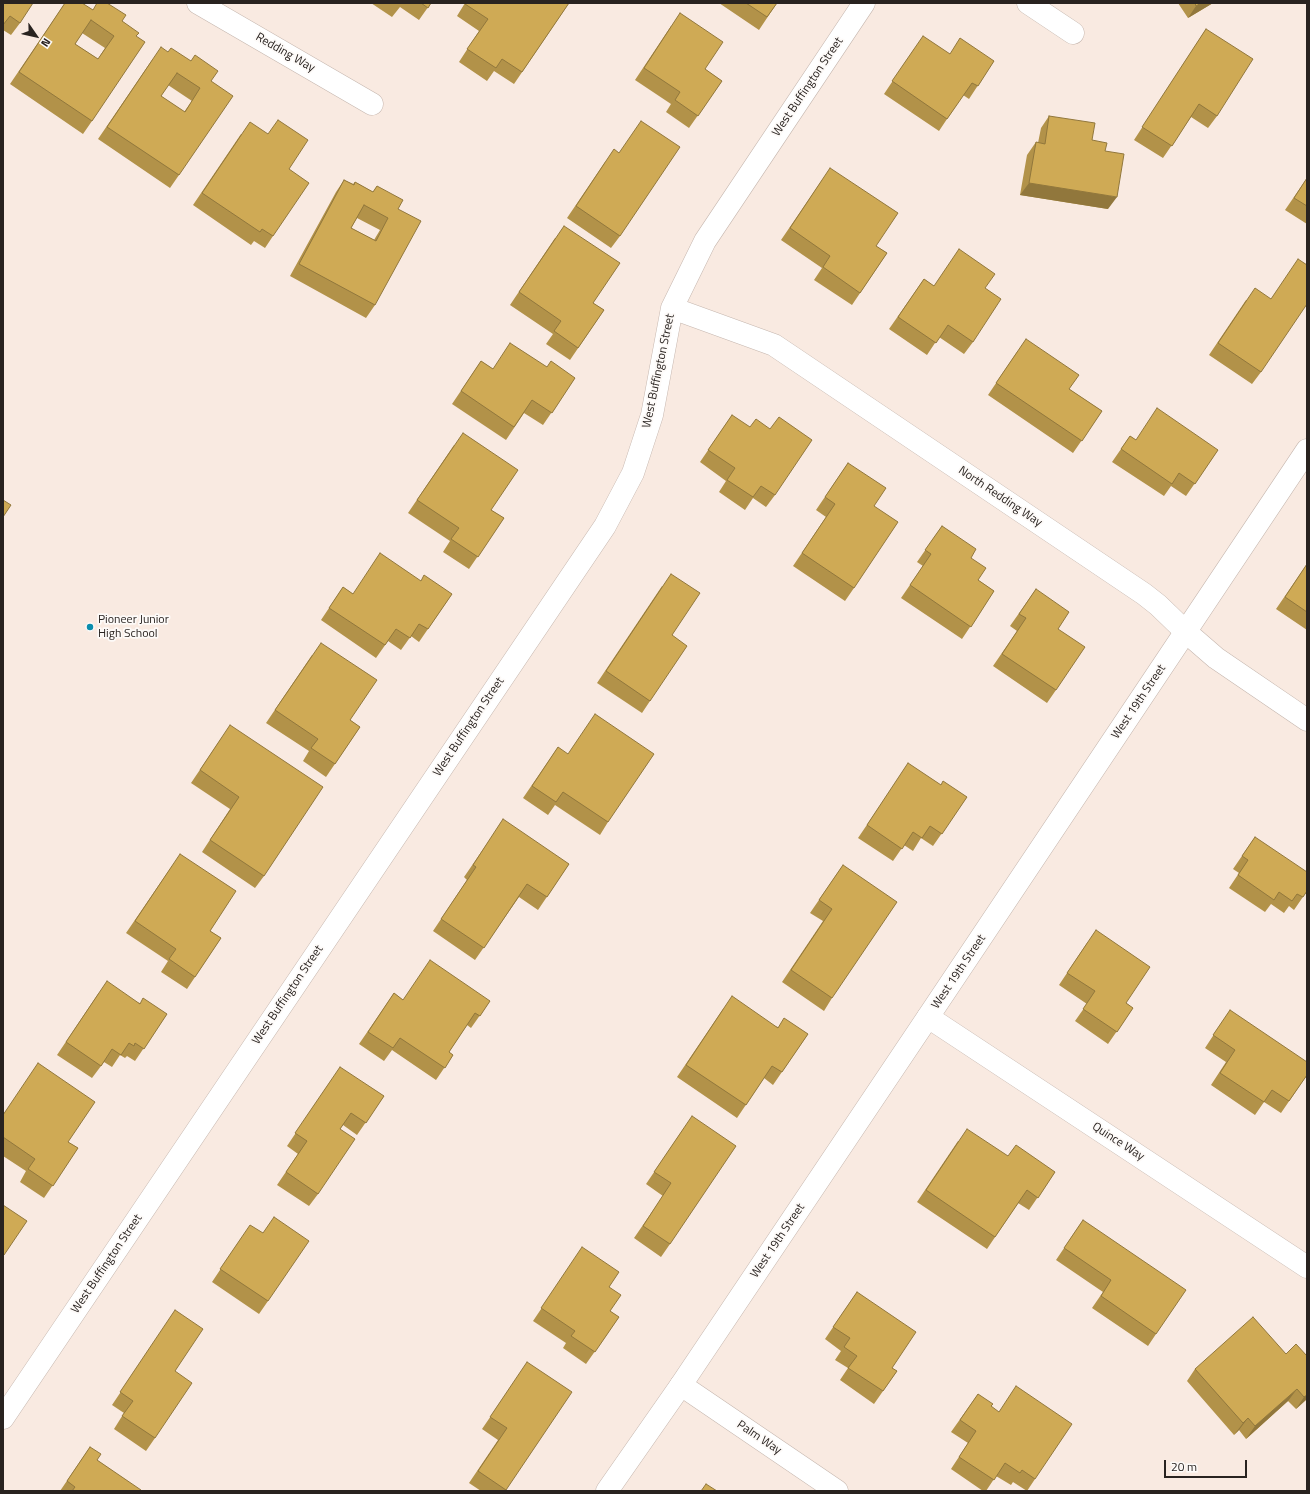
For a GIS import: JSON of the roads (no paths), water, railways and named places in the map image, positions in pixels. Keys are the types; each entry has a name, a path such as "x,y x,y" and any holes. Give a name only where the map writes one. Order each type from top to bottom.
{"street":[{"name":"Redding Way","path":"198,3 372,104"},
{"name":"West Buffington Street","path":"3,1418 605,526 632,473 652,415 672,308 706,241 864,3"},
{"path":"1028,3 1073,34"},
{"name":"North Redding Way","path":"672,308 774,345 1144,594 1216,658 1307,720"},
{"name":"West 19th Street","path":"607,1491 681,1385 1307,450"},
{"name":"Quince Way","path":"928,1017 1307,1267"},
{"name":"Palm Way","path":"681,1385 837,1491"}],"place":[{"name":"Pioneer Junior High School","path":"90,627"}]}
